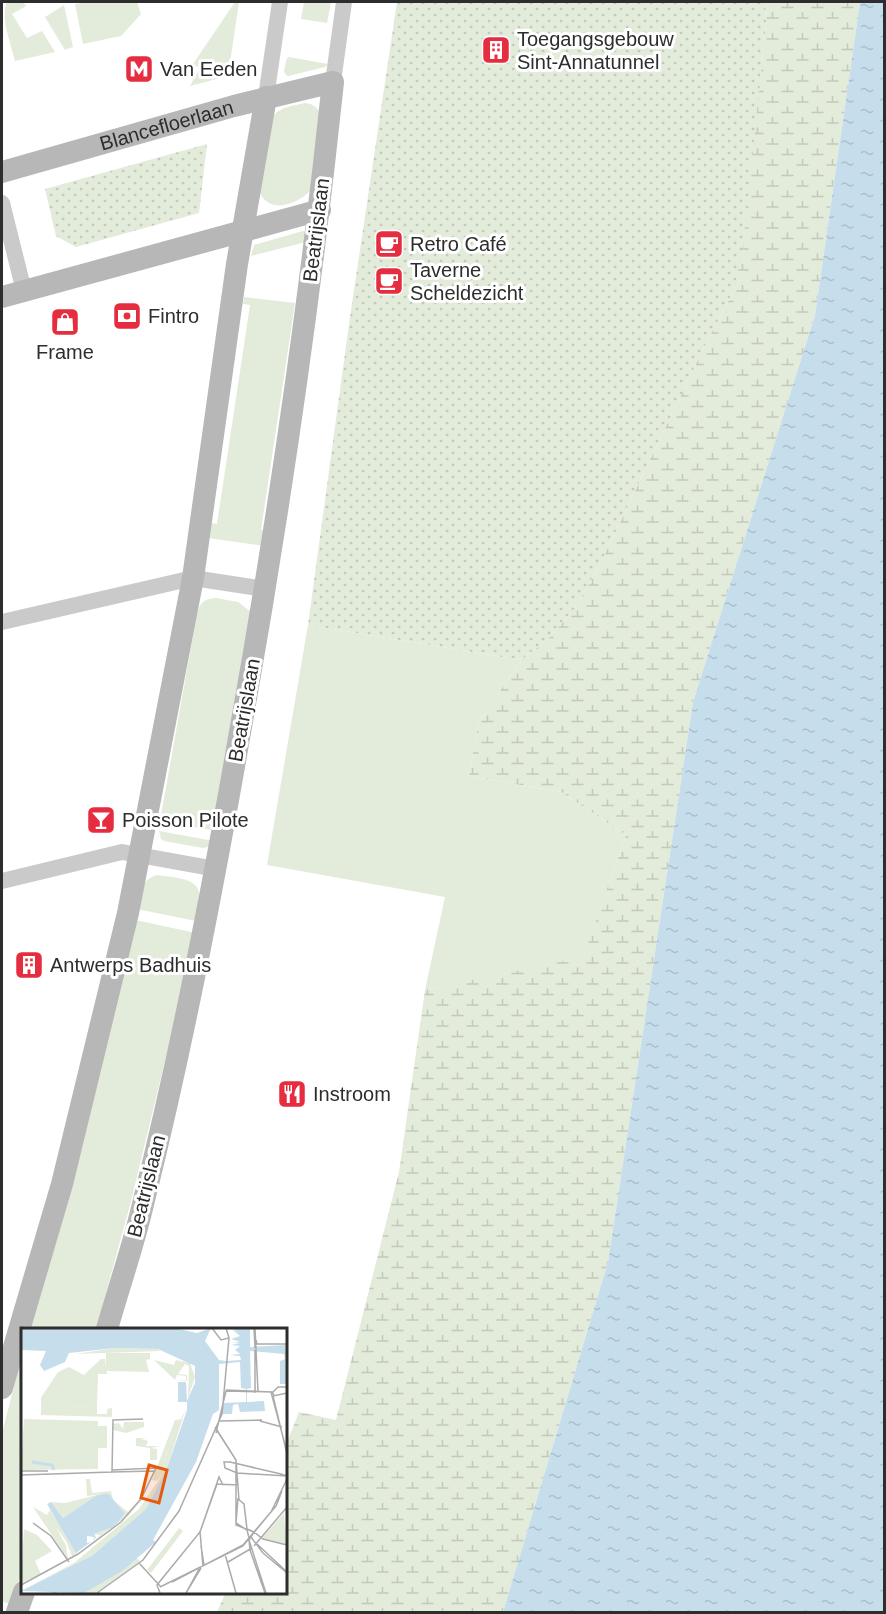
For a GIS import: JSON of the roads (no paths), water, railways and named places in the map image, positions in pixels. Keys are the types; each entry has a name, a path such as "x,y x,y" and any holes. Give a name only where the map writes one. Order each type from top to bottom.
{"street":[{"path":"2,1388 62,1184 128,913 156,777 193,578 243,231 280,2"},
{"path":"333,82 344,2"},
{"name":"Blancefloerlaan","path":"2,172 266,97 333,82"},
{"name":"Beatrijslaan","path":"107,1328 144,1204 216,869 265,589 320,210 333,82"},
{"path":"2,202 24,291"},
{"path":"2,297 320,210"},
{"path":"2,622 193,578 265,589"},
{"path":"2,881 122,852 216,869"},
{"path":"17,1612 24,1593"}],"water":[{"path":"860,2 884,2 884,1612 503,1612 608,1262 693,702 815,315"}],"place":[{"name":"Toegangsgebouw Sint-Annatunnel","path":"496,50"},
{"name":"Van Eeden","path":"139,69"},
{"name":"Retro Café","path":"389,244"},
{"name":"Taverne Scheldezicht","path":"389,281"},
{"name":"Fintro","path":"127,316"},
{"name":"Frame","path":"65,322"},
{"name":"Poisson Pilote","path":"101,820"},
{"name":"Antwerps Badhuis","path":"29,965"},
{"name":"Instroom","path":"292,1094"}]}
